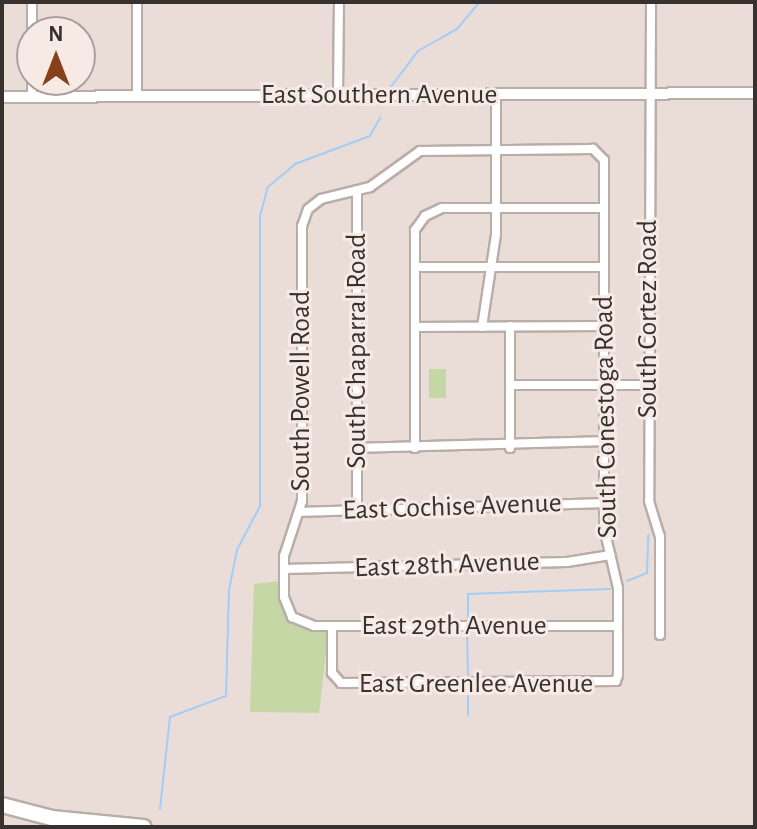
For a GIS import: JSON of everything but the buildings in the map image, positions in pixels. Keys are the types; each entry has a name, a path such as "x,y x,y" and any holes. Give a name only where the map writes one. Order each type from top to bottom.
{"highway":[{"path":"2,805 52,818 144,827"}],"street":[{"path":"32,2 32,97"},
{"path":"137,2 137,96"},
{"path":"338,95 339,2"},
{"name":"South Cortez Road","path":"651,2 649,501 660,536 660,635"},
{"name":"East Southern Avenue","path":"2,97 755,93"},
{"path":"482,327 496,208 496,95"},
{"path":"357,190 420,151 496,150"},
{"name":"South Conestoga Road","path":"496,150 601,152 604,208 603,503 610,555 618,582 616,681"},
{"name":"South Powell Road","path":"292,617 284,597 284,569 300,512 302,226 308,209 321,199 357,190"},
{"name":"South Chaparral Road","path":"357,190 357,512"},
{"path":"415,448 415,230 425,216 442,208 604,208"},
{"path":"415,267 603,267"},
{"path":"510,326 510,448"},
{"path":"415,327 603,326"},
{"path":"510,385 648,385"},
{"path":"358,448 510,448 604,441"},
{"name":"East Cochise Avenue","path":"300,512 603,503"},
{"name":"East 28th Avenue","path":"284,569 567,562 610,555"},
{"name":"East 29th Avenue","path":"292,617 302,623 332,626 618,626"},
{"name":"East Greenlee Avenue","path":"332,626 335,681 616,681"}],"green space":[{"path":"429,369 446,369 446,398 429,398"},
{"path":"280,581 281,605 290,619 326,631 328,636 319,713 250,712 254,584"}],"waterway":[{"path":"390,88 418,51 457,29 480,2"},
{"path":"160,809 170,717 226,696 229,590 237,550 260,506 260,216 268,187 295,164 370,136 380,118"},
{"path":"627,581 647,573 648,535"},
{"path":"468,619 468,594 610,589"},
{"path":"467,632 468,677"},
{"path":"468,690 468,715"}]}
